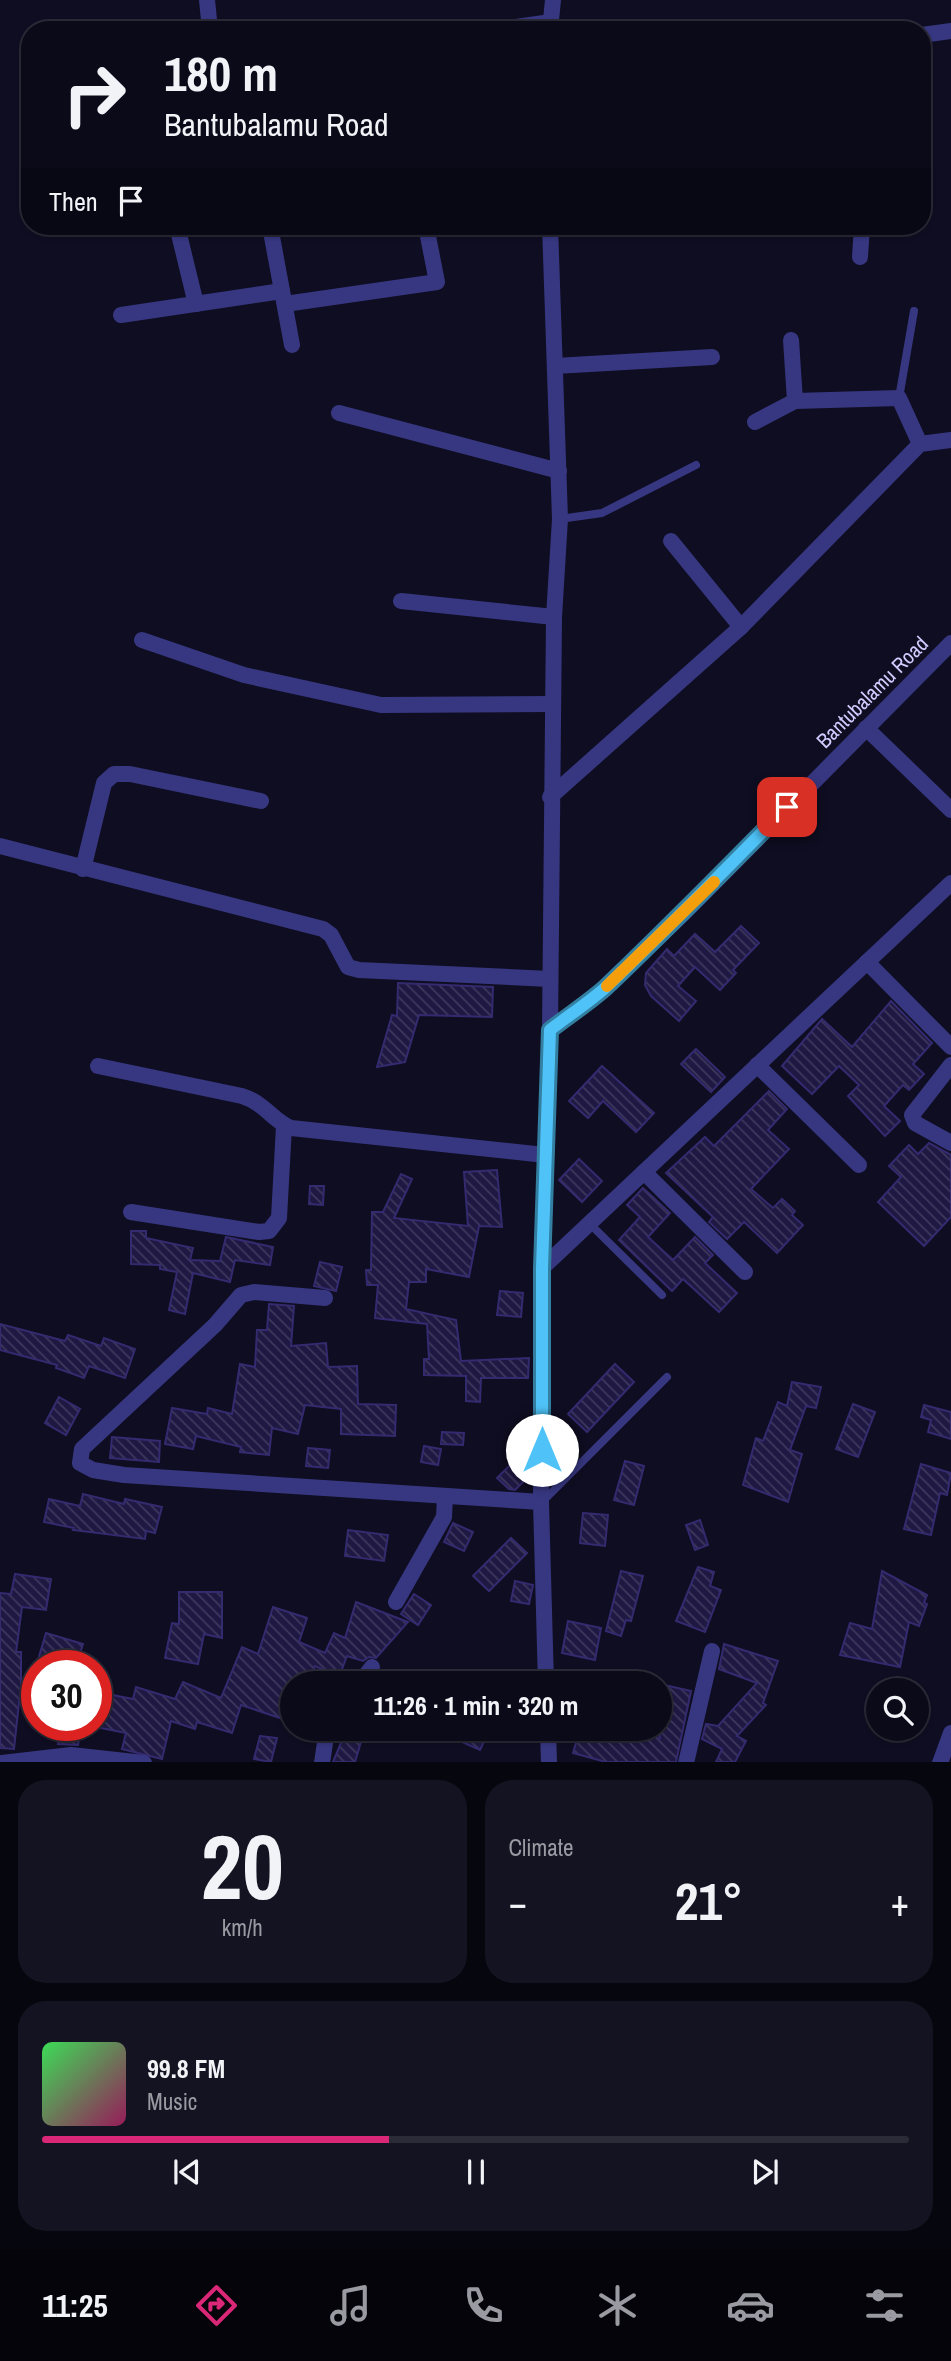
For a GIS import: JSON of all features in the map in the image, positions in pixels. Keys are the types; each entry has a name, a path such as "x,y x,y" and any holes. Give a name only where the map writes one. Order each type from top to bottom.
{"street":[{"path":"207,0 209,21"},
{"path":"551,21 553,0"},
{"path":"931,34 951,31"},
{"path":"179,235 196,304"},
{"path":"272,235 292,345"},
{"path":"121,315 196,304 437,282 428,235"},
{"path":"546,1671 541,1502 542,1268 550,1030 554,617 560,519 550,235"},
{"path":"860,257 861,235"},
{"path":"790,340 795,401"},
{"path":"555,366 712,357"},
{"path":"755,422 795,401 899,398 920,444"},
{"path":"339,413 559,471"},
{"path":"551,797 741,627 920,444 951,440"},
{"path":"671,541 741,627"},
{"path":"401,601 554,617"},
{"path":"142,640 244,676 381,705 552,704"},
{"name":"Bantubalamu Road","path":"550,1030 605,988 627,963 686,911 951,644"},
{"path":"866,728 951,810"},
{"path":"83,869 104,783 114,774 130,774 261,801"},
{"path":"0,846 323,929 331,934 348,967 359,970 550,979"},
{"path":"542,1268 951,883"},
{"path":"867,962 951,1047"},
{"path":"757,1065 859,1165"},
{"path":"951,1065 912,1115 915,1123 951,1143"},
{"path":"98,1066 242,1096 263,1105 284,1126 545,1155"},
{"path":"131,1212 269,1231 279,1218 284,1126"},
{"path":"643,1172 745,1272"},
{"path":"325,1298 254,1292 235,1299 215,1325 82,1449 80,1463 93,1470 124,1475 541,1502"},
{"path":"396,1602 444,1517 445,1496"},
{"path":"686,1762 712,1651"},
{"path":"369,1671 372,1667"},
{"path":"940,1762 951,1733"},
{"path":"322,1762 325,1741"},
{"path":"548,1741 548,1762"},
{"path":"2,1762 71,1755 144,1762"}],"lane":[{"path":"899,398 914,311"},
{"path":"560,519 602,513 696,465"},
{"path":"589,1223 662,1295"},
{"path":"541,1502 667,1377"}],"building":[{"path":"741,926 759,943 733,970 736,973 720,990 695,967 678,986 696,1001 679,1021 651,996 645,985 646,973 667,949 674,956 695,934 715,952"},
{"path":"398,983 493,987 492,1017 419,1015 405,1062 377,1067 392,1015 397,1016"},
{"path":"891,1001 932,1043 913,1064 924,1074 909,1090 903,1085 884,1106 900,1121 885,1136 848,1096 859,1085 839,1066 812,1094 782,1066 822,1019 852,1047"},
{"path":"696,1049 725,1077 711,1092 681,1064"},
{"path":"602,1066 654,1113 636,1132 603,1101 588,1118 569,1101"},
{"path":"769,1091 787,1109 768,1130 789,1149 751,1189 773,1208 782,1199 795,1211 792,1215 803,1225 777,1253 744,1222 727,1239 709,1222 713,1217 666,1173 705,1137 714,1146"},
{"path":"929,1143 951,1155 951,1217 924,1246 878,1202 901,1177 889,1166 909,1145 918,1154"},
{"path":"579,1159 602,1181 582,1202 559,1180"},
{"path":"497,1170 502,1227 479,1226 469,1277 426,1269 426,1282 409,1282 406,1309 456,1320 461,1361 529,1358 528,1378 481,1378 480,1402 466,1401 466,1376 424,1375 424,1359 429,1359 427,1324 375,1318 378,1285 367,1285 366,1270 371,1270 372,1212 383,1212 401,1174 412,1179 394,1218 468,1226 464,1172"},
{"path":"310,1186 324,1186 323,1205 309,1204"},
{"path":"643,1188 670,1213 648,1237 673,1260 695,1237 713,1255 705,1263 737,1293 719,1312 683,1279 672,1291 619,1240 640,1217 627,1205"},
{"path":"131,1231 146,1231 146,1238 193,1248 190,1260 220,1261 226,1237 273,1247 270,1265 235,1260 230,1282 193,1273 185,1314 169,1310 177,1272 160,1269 160,1265 131,1264"},
{"path":"320,1262 342,1267 336,1291 314,1286"},
{"path":"500,1291 523,1293 521,1317 497,1315"},
{"path":"269,1304 294,1306 291,1346 326,1343 328,1367 357,1366 358,1404 396,1405 395,1436 341,1434 341,1409 305,1405 298,1434 272,1428 269,1455 240,1452 241,1447 196,1436 193,1449 165,1444 172,1408 207,1414 208,1408 232,1414 240,1364 255,1367 257,1330 267,1330"},
{"path":"0,1324 65,1341 68,1335 101,1346 104,1338 135,1349 125,1378 89,1366 84,1378 56,1368 57,1365 0,1350"},
{"path":"615,1364 634,1382 587,1432 568,1414"},
{"path":"792,1382 821,1387 816,1408 806,1406 790,1450 802,1454 788,1502 743,1485 756,1438 763,1441 778,1402 787,1406"},
{"path":"59,1397 80,1409 66,1435 45,1423"},
{"path":"853,1404 875,1412 858,1457 836,1449"},
{"path":"924,1405 951,1412 951,1439 928,1432 931,1420 921,1417"},
{"path":"442,1432 464,1433 463,1445 441,1444"},
{"path":"112,1437 160,1441 159,1462 110,1458"},
{"path":"424,1446 441,1449 438,1465 421,1462"},
{"path":"308,1448 330,1450 328,1468 306,1466"},
{"path":"625,1461 644,1466 634,1505 614,1500"},
{"path":"921,1464 951,1473 947,1495 940,1493 931,1535 904,1529"},
{"path":"510,1465 526,1479 515,1490 509,1489 497,1478"},
{"path":"83,1494 124,1504 125,1499 162,1507 155,1533 146,1531 145,1539 73,1530 74,1528 44,1522 49,1499 80,1506"},
{"path":"583,1513 608,1515 605,1546 580,1543"},
{"path":"700,1520 708,1545 695,1550 686,1525"},
{"path":"453,1523 473,1532 464,1551 444,1542"},
{"path":"348,1530 388,1535 384,1561 345,1556"},
{"path":"511,1538 527,1553 489,1591 473,1576"},
{"path":"698,1567 714,1572 710,1586 721,1590 705,1632 676,1621"},
{"path":"621,1571 643,1576 631,1621 626,1620 621,1636 606,1631"},
{"path":"882,1571 927,1595 924,1603 927,1604 919,1626 909,1622 900,1667 840,1655 850,1623 872,1629"},
{"path":"15,1574 51,1579 46,1610 22,1607 16,1652 21,1652 21,1684 14,1749 0,1748 0,1593 11,1594"},
{"path":"515,1581 533,1585 529,1604 511,1601"},
{"path":"179,1592 222,1592 222,1638 204,1634 198,1664 165,1658 172,1623 179,1624"},
{"path":"414,1594 431,1605 418,1625 401,1614"},
{"path":"356,1602 408,1622 376,1658 369,1657 363,1661 347,1656 341,1671 326,1671 315,1666 313,1671 280,1671 280,1718 241,1705 232,1733 197,1722 195,1729 171,1721 162,1759 122,1749 126,1733 112,1730 112,1695 133,1699 136,1687 175,1699 183,1682 221,1698 242,1647 258,1654 273,1607 307,1618 299,1642 325,1653 334,1633 345,1638"},
{"path":"568,1621 601,1628 595,1660 562,1653"},
{"path":"46,1633 83,1644 81,1650 41,1650"},
{"path":"724,1644 778,1661 763,1703 766,1705 737,1736 746,1741 735,1762 716,1762 722,1749 702,1739 706,1724 718,1726 757,1683 719,1669"},
{"path":"672,1687 691,1691 676,1762 606,1762 573,1753 576,1741 672,1741"},
{"path":"260,1736 277,1738 271,1762 254,1759"},
{"path":"58,1741 79,1741 78,1745 58,1744"},
{"path":"342,1741 361,1741 355,1762 333,1762"},
{"path":"460,1741 484,1741 480,1750"}],"slow traffic":[{"path":"607,986 627,963 686,911 714,882"}],"route":[{"path":"542,1450 542,1268 550,1030 605,988 627,963 686,911 787,807"}]}
